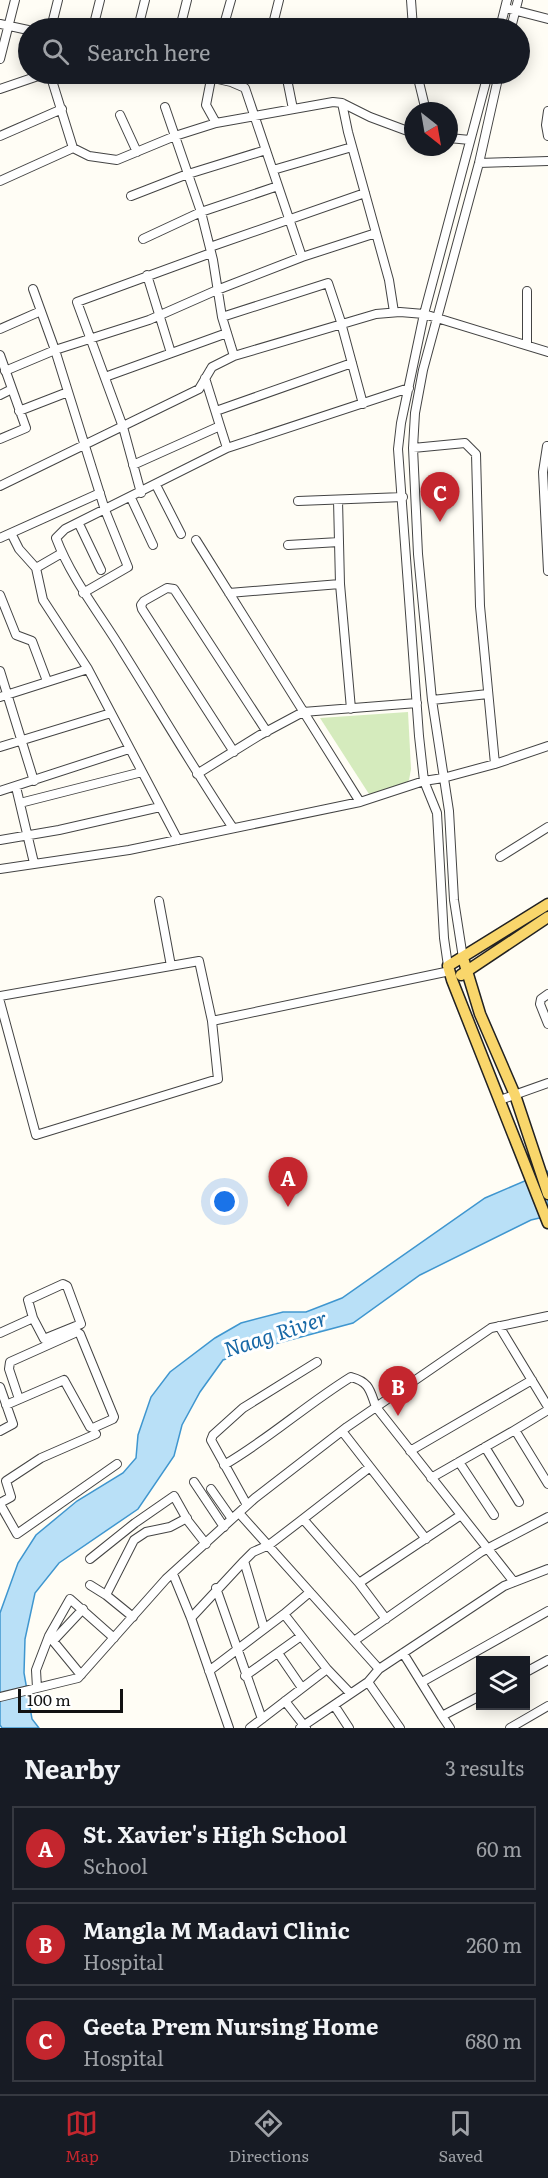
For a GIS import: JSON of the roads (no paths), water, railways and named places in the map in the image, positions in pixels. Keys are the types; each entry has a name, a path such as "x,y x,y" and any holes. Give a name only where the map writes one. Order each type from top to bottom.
{"main road":[{"path":"450,973 463,958 548,904"},
{"path":"450,973 466,972 548,917"},
{"path":"463,958 480,1014 515,1095 548,1194"},
{"path":"450,973 548,1223"}],"street":[{"path":"0,58 4,25 15,0"},
{"path":"54,18 58,0"},
{"path":"96,18 100,0"},
{"path":"140,18 145,0"},
{"path":"182,18 187,0"},
{"path":"226,18 231,0"},
{"path":"274,18 279,0"},
{"path":"411,0 412,18"},
{"path":"514,18 518,0"},
{"path":"506,4 516,11 548,19"},
{"path":"0,89 18,83"},
{"path":"53,84 73,148 88,156 117,160 175,136 216,123 342,103 370,117 404,130"},
{"path":"210,84 206,105 216,123"},
{"path":"235,84 245,88 302,257"},
{"path":"288,84 293,109"},
{"path":"419,84 424,102"},
{"path":"212,1021 450,973 444,938 437,813 424,781 398,449 424,314 485,84"},
{"path":"463,958 454,900 449,811 432,700 418,554 413,448 415,413 436,317 460,236 497,84"},
{"path":"342,103 389,280 394,312"},
{"path":"165,107 201,213 222,317 234,356"},
{"path":"0,136 62,109"},
{"path":"548,111 546,125 548,135"},
{"path":"120,115 137,152"},
{"path":"458,139 470,140"},
{"path":"273,170 352,147"},
{"path":"0,181 73,148"},
{"path":"131,196 188,174 266,150"},
{"path":"479,162 548,161"},
{"path":"143,239 201,213 278,186"},
{"path":"141,493 123,427 77,302 289,219 365,193"},
{"path":"5,371 55,350 160,314 302,257 376,233"},
{"path":"147,275 171,353"},
{"path":"222,317 328,283 363,404"},
{"path":"33,289 55,350 99,493 128,567 83,593"},
{"path":"527,291 527,345"},
{"path":"0,329 41,311"},
{"path":"0,486 199,390 212,367 234,356 376,314 394,312 424,314 548,352"},
{"path":"105,377 226,333"},
{"path":"0,355 26,428 0,439"},
{"path":"216,411 352,363"},
{"path":"205,378 227,448"},
{"path":"233,828 197,774 122,650 83,593 56,538 63,531 227,448 409,388"},
{"path":"0,395 12,389"},
{"path":"20,411 68,392"},
{"path":"133,465 220,426"},
{"path":"413,448 465,443 476,454 480,606 495,764"},
{"path":"547,446 543,472 548,571"},
{"path":"156,485 181,534"},
{"path":"0,538 99,493"},
{"path":"298,501 403,497"},
{"path":"131,498 153,545"},
{"path":"338,500 340,584 351,709"},
{"path":"57,512 63,531"},
{"path":"79,524 101,570"},
{"path":"11,533 19,549 36,568 43,600 88,669 178,840"},
{"path":"196,540 360,802"},
{"path":"288,545 339,542"},
{"path":"36,568 62,553"},
{"path":"229,593 340,584"},
{"path":"234,752 142,609 141,605 144,601 167,588 174,590 267,732"},
{"path":"0,595 16,634 32,640 46,681"},
{"path":"4,696 88,669"},
{"path":"0,671 4,696 22,741 34,781"},
{"path":"432,700 488,694"},
{"path":"197,774 303,712 417,704"},
{"path":"0,747 111,712"},
{"path":"0,869 129,850 360,802 424,781 495,764 545,747 548,757"},
{"path":"0,791 129,749"},
{"path":"20,803 142,772"},
{"path":"16,786 34,863"},
{"path":"0,840 160,807"},
{"path":"500,857 548,827"},
{"path":"159,901 171,966"},
{"path":"0,996 199,961 212,1021 218,1079 36,1135 0,1002"},
{"path":"548,994 541,999 540,1004 548,1023"},
{"path":"500,1100 548,1083"},
{"path":"65,1285 81,1324 46,1340 42,1337 33,1318 28,1300 65,1285"},
{"path":"0,1333 33,1318"},
{"path":"0,1697 78,1678 173,1574 248,1505 342,1431 491,1328 547,1319"},
{"path":"431,1479 548,1408 500,1326"},
{"path":"6,1405 19,1400 64,1380 90,1427 93,1428 114,1417 80,1334 77,1332 10,1362 9,1369 19,1400"},
{"path":"248,1505 211,1440 213,1435 243,1408 317,1362"},
{"path":"224,1466 253,1448 327,1391 351,1377 367,1384 376,1407 514,1582"},
{"path":"410,1451 531,1380"},
{"path":"0,1387 13,1424 0,1431"},
{"path":"515,1430 548,1484"},
{"path":"342,1431 426,1539"},
{"path":"96,1434 41,1458 6,1481 11,1497 0,1504 18,1534 117,1464"},
{"path":"485,1447 519,1502"},
{"path":"459,1462 494,1515"},
{"path":"190,1618 216,1588 253,1552 269,1545 370,1467"},
{"path":"194,1482 224,1527"},
{"path":"211,1489 236,1516 269,1545 379,1669"},
{"path":"90,1559 171,1497 176,1498 206,1544"},
{"path":"358,1583 461,1515"},
{"path":"354,1641 487,1549 548,1517"},
{"path":"106,1595 134,1540 146,1532 170,1527 187,1518"},
{"path":"303,1519 386,1619"},
{"path":"244,1561 264,1628"},
{"path":"285,1701 303,1727 368,1682 379,1669 476,1604 504,1586 548,1569"},
{"path":"173,1574 230,1728"},
{"path":"90,1585 133,1617"},
{"path":"216,1588 262,1719"},
{"path":"209,1671 310,1592"},
{"path":"36,1688 36,1670 70,1599 114,1638"},
{"path":"51,1638 82,1609"},
{"path":"422,1682 548,1611"},
{"path":"284,1614 327,1669 350,1693"},
{"path":"245,1676 301,1636"},
{"path":"51,1638 81,1675"},
{"path":"278,1653 302,1688"},
{"path":"403,1653 450,1728"},
{"path":"530,1669 548,1660"},
{"path":"250,1728 327,1669"},
{"path":"368,1682 400,1728"},
{"path":"442,1716 476,1698"},
{"path":"334,1705 349,1728"},
{"path":"510,1728 548,1706"}],"water":[{"name":"Naag River","path":"548,1171 548,1216 531,1220 420,1275 353,1323 223,1360 200,1392 182,1425 174,1456 138,1509 59,1563 35,1593 25,1639 24,1673 32,1719 39,1728 2,1728 0,1725 0,1613 18,1563 36,1535 77,1501 123,1473 136,1458 138,1435 151,1397 170,1372 215,1338 241,1323 283,1312 306,1312 342,1298 485,1198"}],"place":[{"name":"Geeta Prem Nursing Home","path":"440,522"},
{"name":"St. Xavier's High School","path":"288,1207"},
{"name":"Mangla M Madavi Clinic","path":"398,1416"}]}
